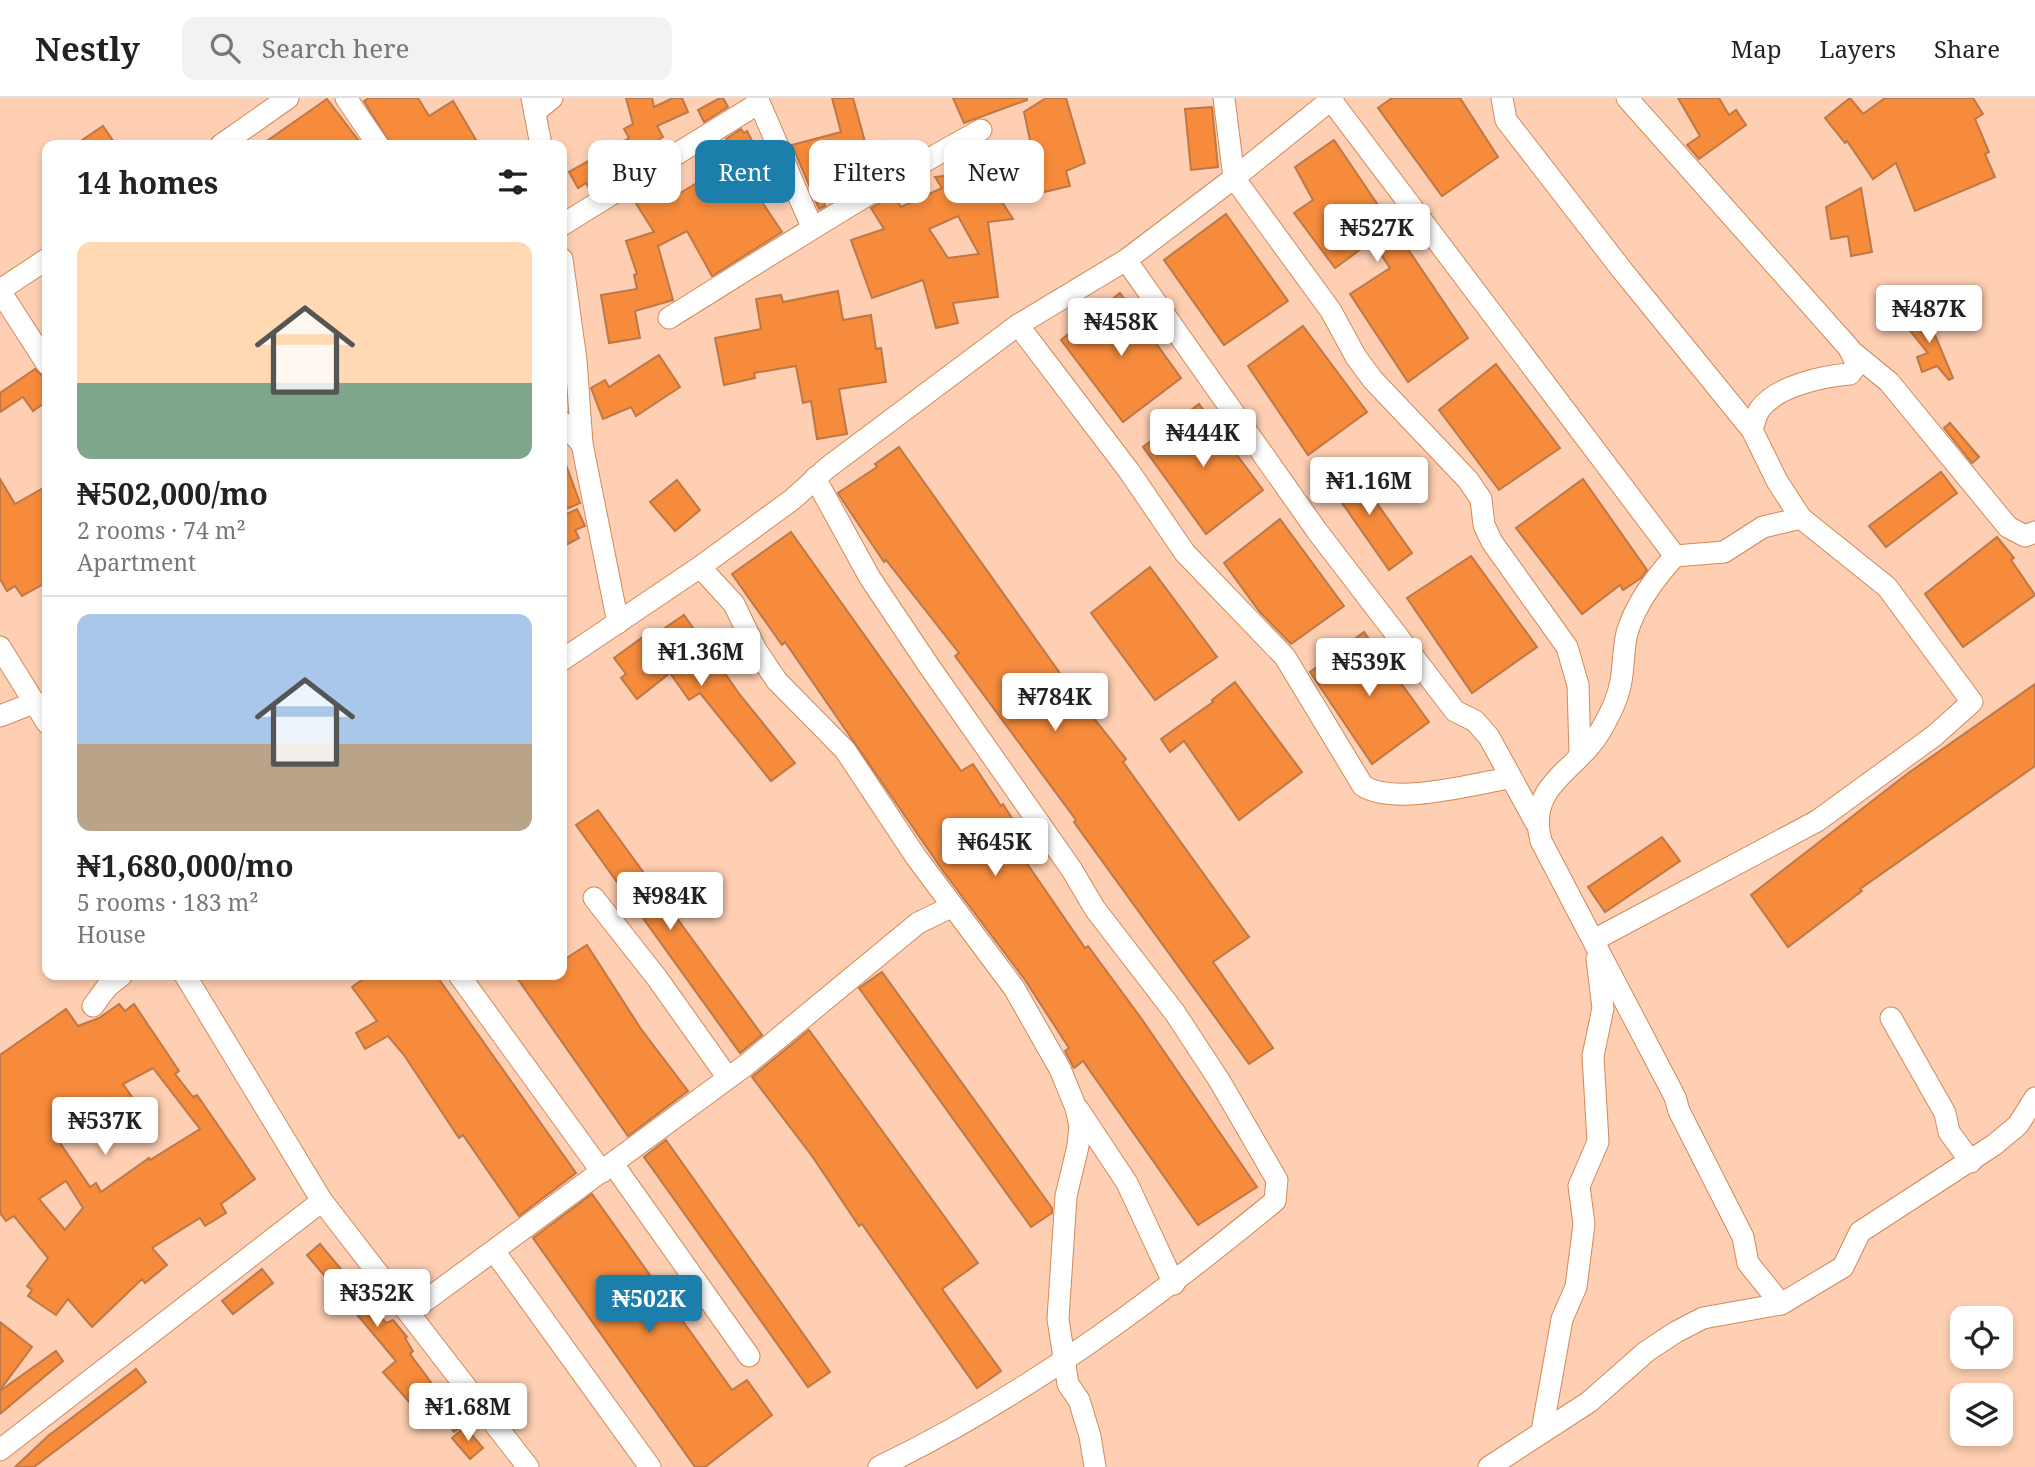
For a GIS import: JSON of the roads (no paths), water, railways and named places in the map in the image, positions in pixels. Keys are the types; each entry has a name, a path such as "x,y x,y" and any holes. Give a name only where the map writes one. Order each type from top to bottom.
{"street":[{"path":"228,140 288,98"},
{"path":"346,98 375,140"},
{"path":"540,140 533,105 552,98"},
{"path":"1224,98 1234,178 1331,311 1356,357 1373,380 1468,480 1480,499 1484,525 1492,542 1567,647 1578,685 1580,754"},
{"path":"1502,98 1506,120 1622,270 1752,430 1777,481 1801,518 1887,587 1972,702 1934,736 1816,821 1594,940"},
{"path":"1627,98 1849,348 1889,382 2008,527 2025,536 2035,532"},
{"path":"567,657 700,568 1018,325 1126,260 1332,99 1675,556 1689,558 1724,552 1763,527 1801,518"},
{"path":"567,222 758,100 777,141 792,187 812,226"},
{"path":"669,318 812,226 877,192 981,130"},
{"path":"1126,260 1317,531 1455,711 1475,722 1489,737 1536,823 1541,841 1588,935 1594,940 1743,1237 1748,1263 1782,1304"},
{"path":"42,262 0,290 42,356"},
{"path":"567,295 576,360 582,444 618,623"},
{"path":"1018,325 1129,471 1185,553 1285,657 1363,786 1373,792 1394,794 1510,778"},
{"path":"1752,430 1759,410 1779,394 1855,370 1857,365 1849,348"},
{"path":"567,428 582,444"},
{"path":"815,478 885,600 1072,870 1094,909 1182,1024 1219,1080 1277,1180 1275,1200 1174,1284 1066,1360 956,1427 879,1467"},
{"path":"1536,823 1545,792 1597,737 1617,698 1627,634 1635,612 1675,556"},
{"path":"700,568 734,604 756,650 777,681 845,750 916,857 1014,988 1060,1069 1076,1108 1127,1183 1174,1284"},
{"path":"0,647 42,713"},
{"path":"0,716 36,702"},
{"path":"594,898 657,978 728,1078"},
{"path":"410,1312 728,1078 918,923 953,906"},
{"path":"1542,1431 1562,1318 1576,1287 1584,1224 1579,1186 1598,1142 1593,1056 1603,1008 1594,940"},
{"path":"93,1006 116,980"},
{"path":"188,980 323,1200 528,1467"},
{"path":"463,980 749,1356"},
{"path":"1891,1018 1945,1113 1950,1132 1971,1162"},
{"path":"1489,1467 1589,1402 1647,1351 1703,1318 1782,1304 1843,1267 1860,1232 1971,1162 2018,1125 2035,1098"},
{"path":"1076,1108 1078,1146 1066,1196 1058,1312 1071,1391 1079,1400 1090,1436 1095,1467"},
{"path":"0,1450 323,1200"},
{"path":"494,1251 650,1467"}]}
